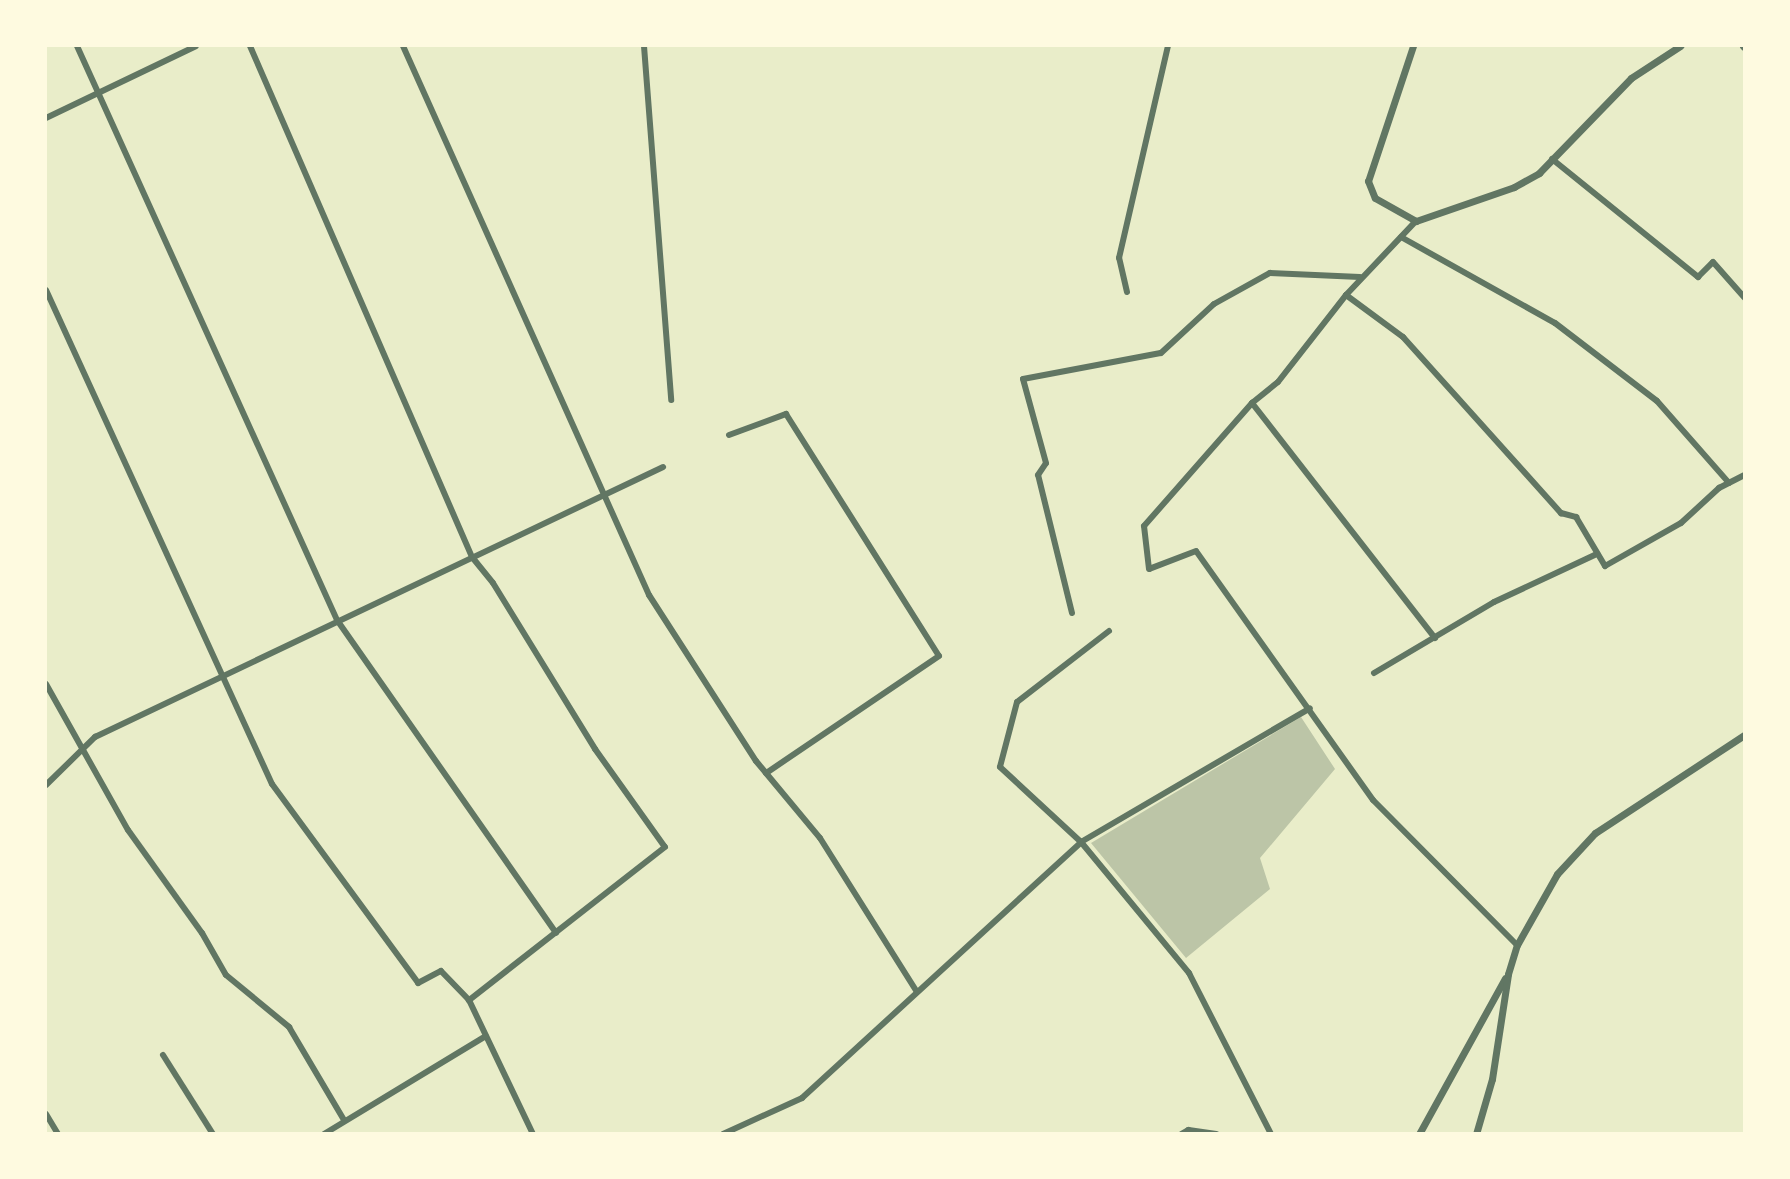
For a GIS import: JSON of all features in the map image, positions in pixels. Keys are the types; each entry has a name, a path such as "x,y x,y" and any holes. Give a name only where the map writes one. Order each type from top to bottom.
{"street":[{"path":"77,46 337,620 556,933"},
{"path":"46,118 197,46"},
{"path":"250,46 472,557 494,583 595,749 665,847 469,1000"},
{"path":"403,46 649,595 766,773 820,838 917,992"},
{"path":"644,46 671,400"},
{"path":"1127,292 1119,258 1168,46"},
{"path":"1413,46 1368,181 1375,198 1416,221"},
{"path":"1517,945 1373,800 1310,708 1195,551 1149,569 1144,526 1252,403 1278,382 1360,277 1416,221 1514,187 1552,159 1631,78 1680,46"},
{"path":"1552,159 1698,276 1713,262 1745,297"},
{"path":"1401,237 1555,323 1657,401 1729,483"},
{"path":"1072,613 1038,475 1046,463 1023,379 1161,353 1214,304 1270,273 1360,277"},
{"path":"46,290 272,784 418,983 441,971 469,1000 533,1133"},
{"path":"1346,295 1403,337 1561,513 1576,517 1605,566 1681,523 1729,483 1745,475"},
{"path":"1252,403 1435,638"},
{"path":"729,435 786,414 939,656 766,773"},
{"path":"46,785 95,737 663,467"},
{"path":"1374,673 1494,602 1597,554"},
{"path":"1109,631 1017,702 1000,767 1080,842 1189,973 1271,1133"},
{"path":"46,684 80,751 226,975 289,1027 344,1120"},
{"path":"723,1133 802,1098 1080,842 1310,708"},
{"path":"1476,1133 1492,1079 1508,974 1517,945 1557,874 1595,834 1745,735"},
{"path":"1419,1133 1508,974"},
{"path":"324,1133 486,1036"},
{"path":"163,1055 213,1133"},
{"path":"46,1114 58,1133"},
{"path":"1181,1133 1216,1133"}],"building":[{"path":"1301,717 1335,769 1260,858 1270,889 1186,958 1091,843"}]}
